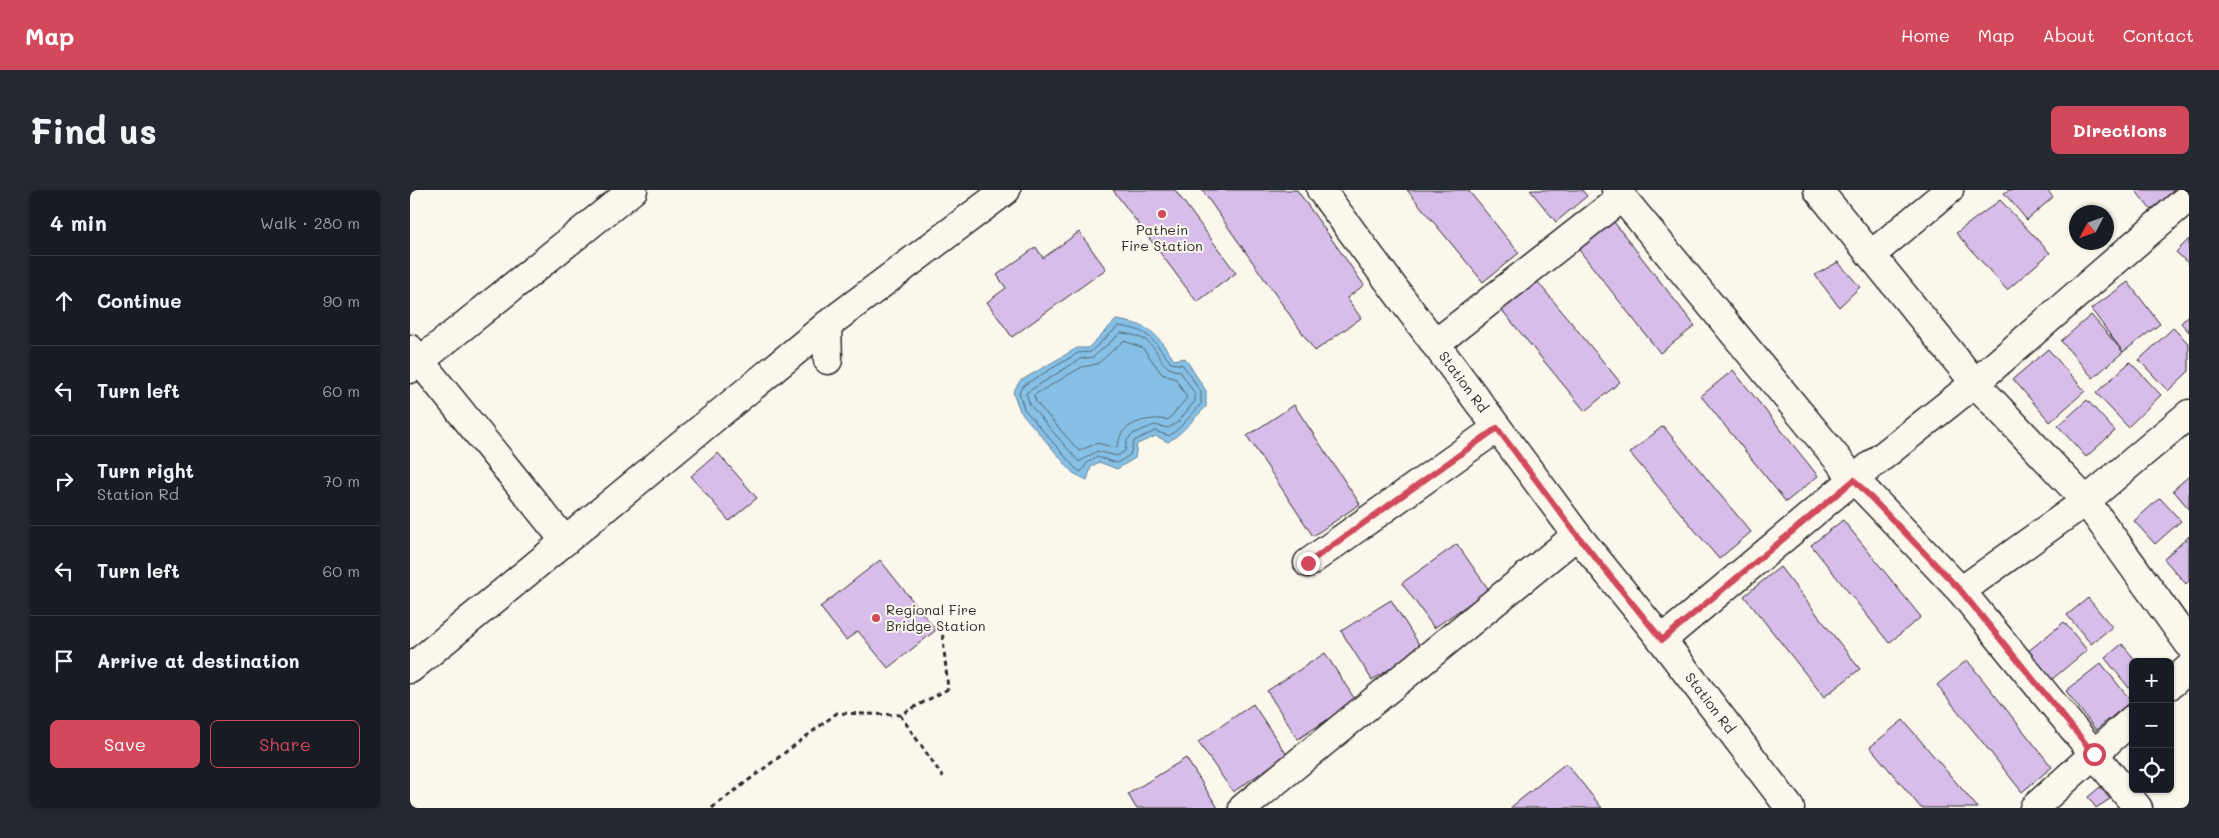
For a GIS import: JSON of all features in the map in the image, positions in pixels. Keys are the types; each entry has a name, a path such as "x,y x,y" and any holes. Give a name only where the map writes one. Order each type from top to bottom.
{"street":[{"path":"566,541 413,360 632,190"},
{"path":"410,670 827,325 1006,190"},
{"name":"Station Rd","path":"1321,190 1577,535 1662,640 1790,808"},
{"path":"1818,190 1975,383 2086,501 2189,644"},
{"path":"1871,255 1949,190"},
{"path":"1435,344 1619,194 1854,480 1961,591 2138,808"},
{"path":"1662,640 1854,480 1975,383 2189,197"},
{"path":"827,325 828,360"},
{"path":"1961,591 2086,501 2189,414"},
{"path":"1308,563 1497,428"},
{"path":"1243,808 1577,535"},
{"path":"2174,681 2189,668"},
{"path":"2034,808 2129,723"}],"path":[{"path":"712,808 838,713 900,715 948,688 942,629"},
{"path":"900,715 943,777"}],"water":[{"path":"1116,320 1145,327 1157,336 1174,360 1185,358 1206,391 1206,407 1184,430 1168,442 1156,436 1137,444 1135,458 1117,469 1099,462 1091,467 1087,480 1073,473 1020,411 1013,392 1020,381 1077,348 1088,348"}],"building":[{"path":"1113,190 1175,190 1236,273 1197,302"},
{"path":"1202,190 1297,190 1364,285 1347,298 1361,318 1315,351"},
{"path":"1407,190 1468,190 1519,253 1483,282"},
{"path":"1530,190 1582,190 1587,196 1556,222"},
{"path":"2009,190 2047,190 2053,197 2027,220 2004,193"},
{"path":"2135,190 2175,190 2151,210"},
{"path":"2000,200 2050,253 2007,290 1956,233"},
{"path":"1607,213 1695,326 1660,353 1572,241"},
{"path":"1079,232 1106,269 1012,337 987,302 1006,288 997,275 1036,247 1043,258"},
{"path":"2189,239 2189,264 2176,252"},
{"path":"1838,262 1860,287 1839,307 1815,275"},
{"path":"1532,275 1620,382 1585,411 1496,303"},
{"path":"2128,282 2160,324 2123,352 2091,309"},
{"path":"2091,315 2123,352 2093,378 2061,341"},
{"path":"2189,315 2189,332 2181,323"},
{"path":"2173,328 2189,344 2189,371 2168,391 2139,360"},
{"path":"2048,349 2085,391 2050,422 2013,379"},
{"path":"2130,362 2161,395 2128,427 2096,393"},
{"path":"1733,370 1818,476 1786,502 1701,396"},
{"path":"2087,400 2115,431 2086,457 2058,426"},
{"path":"1294,405 1360,504 1313,536 1247,436"},
{"path":"1663,426 1751,532 1719,559 1630,453"},
{"path":"718,453 757,498 729,521 691,476"},
{"path":"2189,476 2189,509 2173,490"},
{"path":"2160,498 2181,521 2155,544 2134,521"},
{"path":"1843,520 1921,617 1889,643 1811,545"},
{"path":"2189,536 2189,581 2186,584 2164,559"},
{"path":"1457,544 1489,590 1434,628 1402,583"},
{"path":"880,560 936,630 888,668 858,631 846,640 820,607"},
{"path":"1780,567 1860,669 1824,697 1744,596"},
{"path":"2088,598 2112,627 2091,644 2067,615"},
{"path":"1391,600 1422,649 1372,680 1341,631"},
{"path":"2064,622 2087,650 2050,681 2026,653"},
{"path":"2122,644 2134,658 2129,658 2129,688 2105,658"},
{"path":"1325,653 1356,701 1298,739 1267,691"},
{"path":"1967,660 2052,767 2022,792 1937,685"},
{"path":"2101,663 2129,698 2129,703 2096,730 2066,691"},
{"path":"1253,704 1287,755 1233,792 1198,742"},
{"path":"1903,720 1978,808 1921,808 1870,747"},
{"path":"1186,758 1218,808 1136,808 1128,794"},
{"path":"1566,763 1602,808 1510,808"},
{"path":"2100,787 2110,799 2096,808 2088,797"}],"place":[{"name":"Pathein Fire Station","path":"1162,214"},
{"name":"Regional Fire Bridge Station","path":"876,618"}],"route":[{"path":"1308,563 1497,428 1577,535 1662,640 1854,480 1961,591 2094,754"}]}
